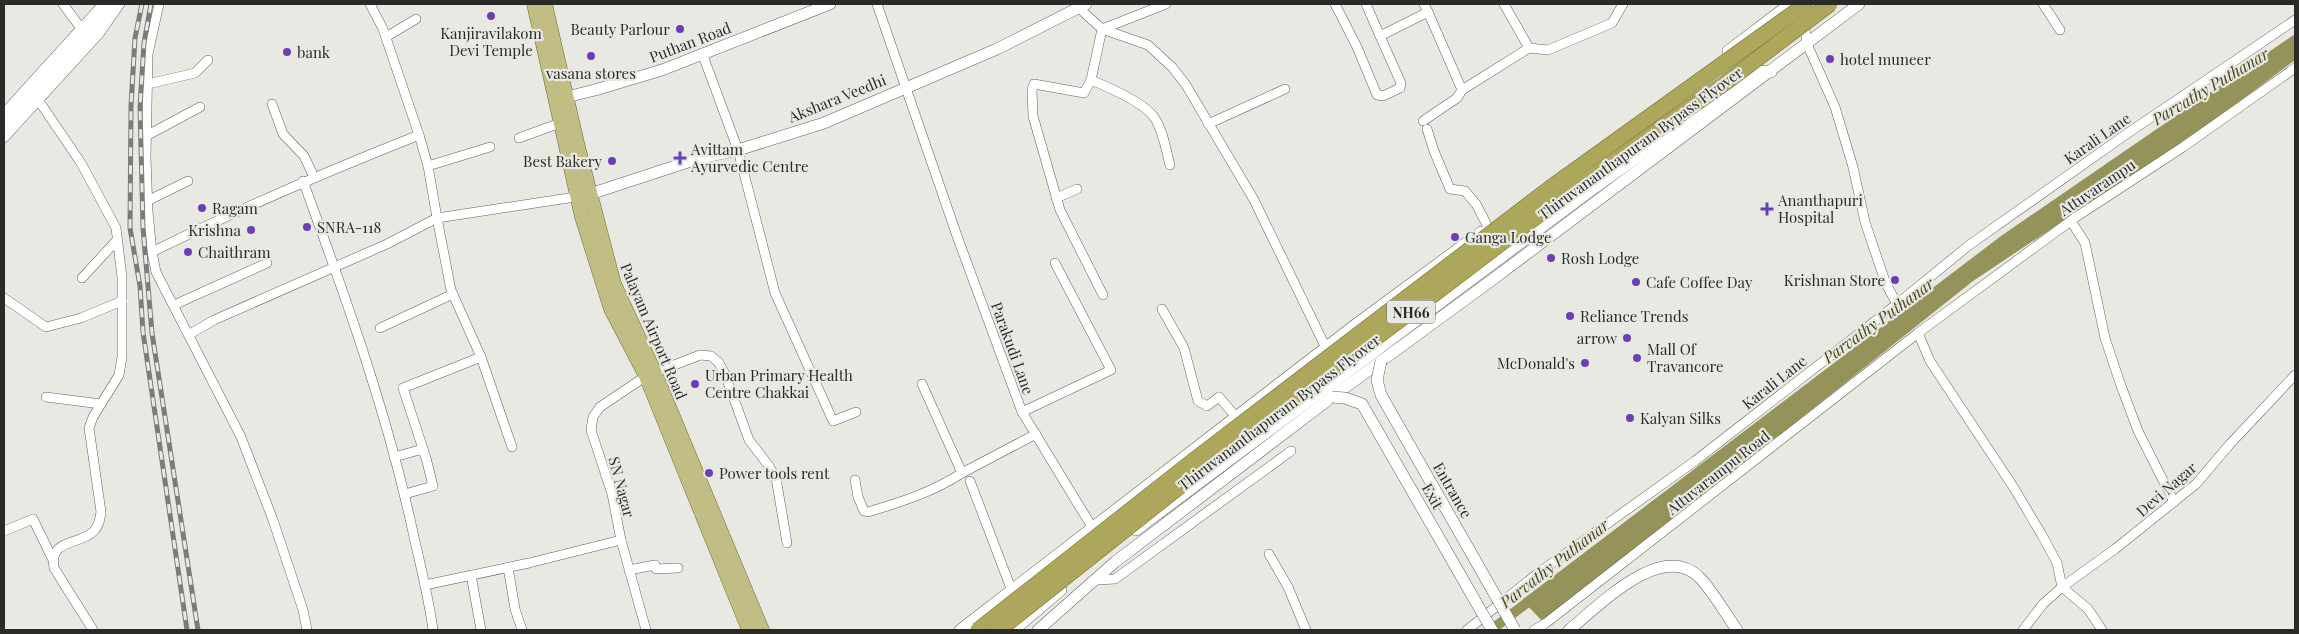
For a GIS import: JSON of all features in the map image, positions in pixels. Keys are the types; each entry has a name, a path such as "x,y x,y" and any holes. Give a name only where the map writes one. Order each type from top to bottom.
{"highway":[{"name":"Thiruvananthapuram Bypass Flyover","path":"978,630 1201,454 1543,194 1806,4"},
{"name":"Thiruvananthapuram Bypass Flyover","path":"999,630 1203,468 1432,295 1561,198 1725,83 1830,4"}],"main road":[{"path":"4,125 56,69 112,4"},
{"name":"Palayam Airport Road","path":"534,4 562,98 560,123 614,284 749,630"},
{"name":"Palayam Airport Road","path":"545,4 562,98 584,195"},
{"name":"Palayam Airport Road","path":"650,374 762,630"}],"street":[{"path":"63,4 80,27"},
{"path":"4,113 37,78 80,27 104,4"},
{"path":"4,138 99,34 120,4"},
{"path":"159,4 148,54 146,136 147,201 156,272 190,334 208,375 245,447 273,520 303,610 307,630"},
{"path":"370,4 386,38 428,166 452,294 481,357 501,408 512,447"},
{"name":"Puthan Road","path":"562,98 628,80 830,4"},
{"name":"Parakudi Lane","path":"877,4 996,346 1022,412 1111,370 1055,263"},
{"path":"1102,29 1166,4"},
{"path":"1335,4 1357,47 1378,95 1384,96 1400,88 1401,83 1366,4"},
{"path":"1504,4 1529,48"},
{"path":"1488,227 1476,204 1465,190 1450,189 1425,125 1457,98 1462,90 1529,48 1548,50 1612,23 1623,4"},
{"path":"960,630 1326,348 1790,4"},
{"path":"1818,4 1823,12 1839,19"},
{"path":"1038,630 1097,580 1115,562 1332,397 1771,72 1859,4"},
{"path":"2043,4 2060,30"},
{"path":"1082,6 1102,29 1148,45 1172,67 1254,200 1326,348"},
{"name":"Akshara Veedhi","path":"584,195 700,158 738,150 824,122 997,49 1082,6"},
{"path":"1380,36 1426,8 1462,90"},
{"path":"1778,14 1794,15 1805,29 1806,44 1834,107 1853,166 1865,222 1886,284 1897,304"},
{"path":"386,38 416,19"},
{"name":"Karali Lane","path":"1467,630 1537,574 1696,461 1976,240 2125,135 2295,20"},
{"path":"1102,29 1091,80 1084,93 1034,84 1032,90 1032,116 1056,198 1076,244 1103,295"},
{"path":"702,53 738,150 775,293 789,326 833,421 856,412"},
{"path":"148,84 195,73 208,60"},
{"name":"Attuvarampu","path":"1918,333 2071,221 2183,147 2295,68"},
{"path":"1014,630 1092,563 1590,191 1758,71 1771,72"},
{"path":"1091,80 1107,86 1154,117 1170,165"},
{"path":"1208,124 1285,89"},
{"path":"39,101 81,163 116,228 123,320 122,357 119,375 93,417 90,428 101,512 99,524 93,532 61,547 52,558"},
{"path":"272,104 283,134 304,156 314,177"},
{"path":"146,136 200,107"},
{"path":"519,138 560,123"},
{"path":"152,252 217,219 303,181 419,135"},
{"path":"428,166 490,147"},
{"path":"147,201 188,181"},
{"path":"303,181 335,266 387,424 405,494 433,630"},
{"path":"1056,198 1077,189"},
{"path":"190,334 214,320 387,244 437,218 584,195"},
{"path":"2071,221 2085,243 2105,338 2120,383 2138,431 2174,502"},
{"path":"82,278 117,240"},
{"path":"174,305 267,263"},
{"path":"380,328 452,294"},
{"path":"4,298 46,326 81,318 122,300"},
{"path":"1162,310 1184,348 1198,401 1207,406 1219,397 1236,417"},
{"path":"1918,333 1930,361 2014,488 2048,546 2057,563 2062,587 2088,609 2102,630"},
{"name":"Attuvarampu Road","path":"1534,630 1546,623 1918,333"},
{"name":"SN Nagar","path":"646,630 621,540 612,494 592,430 593,417 600,407 650,374 700,355 711,356 719,362 750,440 776,478 787,543"},
{"path":"405,494 432,486 423,450 403,388 481,357"},
{"name":"Entrance","path":"1381,361 1378,380 1382,395 1515,630"},
{"name":"Devi Nagar","path":"2023,630 2043,604 2062,587 2115,550 2196,484 2230,444 2295,375"},
{"path":"922,384 962,473"},
{"path":"46,397 101,404"},
{"name":"Exit","path":"1332,397 1345,398 1362,404 1492,630"},
{"path":"1022,412 1092,527"},
{"path":"855,480 858,498 864,511 868,512 907,500 947,483 962,473 1036,434"},
{"path":"394,457 423,450"},
{"path":"1097,580 1115,579 1291,451"},
{"path":"970,481 1012,591"},
{"path":"4,531 33,518 52,558 54,568 93,630"},
{"path":"425,585 621,540"},
{"path":"1269,554 1288,587 1306,630"},
{"path":"629,570 655,565 656,569 678,568"},
{"path":"508,567 522,630"},
{"path":"1569,630 1630,581 1658,567 1686,569 1699,577 1737,630"},
{"path":"470,575 481,630"},
{"path":"636,630 646,630"}],"shaded area":[{"path":"2295,34 2295,60 2213,121 1973,281 1544,623 1522,600 2001,236"}],"waterway":[{"name":"Parvathy Puthanar","path":"1491,630 1536,596"}],"railway":[{"path":"142,4 135,38 131,106 130,228 140,286 143,332 187,630"},
{"path":"151,4 144,43 140,107 143,228 152,333 198,630"}],"place":[{"name":"Kanjiravilakom Devi Temple","path":"491,16"},
{"name":"Beauty Parlour","path":"680,29"},
{"name":"bank","path":"287,52"},
{"name":"vasana stores","path":"591,56"},
{"name":"hotel muneer","path":"1830,59"},
{"name":"Avittam Ayurvedic Centre","path":"680,158"},
{"name":"Best Bakery","path":"612,161"},
{"name":"Ragam","path":"202,208"},
{"name":"Ananthapuri Hospital","path":"1767,209"},
{"name":"SNRA-118","path":"307,227"},
{"name":"Krishna","path":"251,230"},
{"name":"Ganga Lodge","path":"1455,237"},
{"name":"Chaithram","path":"188,252"},
{"name":"Rosh Lodge","path":"1551,258"},
{"name":"Krishnan Store","path":"1895,280"},
{"name":"Cafe Coffee Day","path":"1636,282"},
{"name":"Reliance Trends","path":"1570,316"},
{"name":"arrow","path":"1627,338"},
{"name":"Mall Of Travancore","path":"1637,358"},
{"name":"McDonald's","path":"1585,363"},
{"name":"Urban Primary Health Centre Chakkai","path":"695,384"},
{"name":"Kalyan Silks","path":"1630,418"},
{"name":"Power tools rent","path":"709,473"}]}
